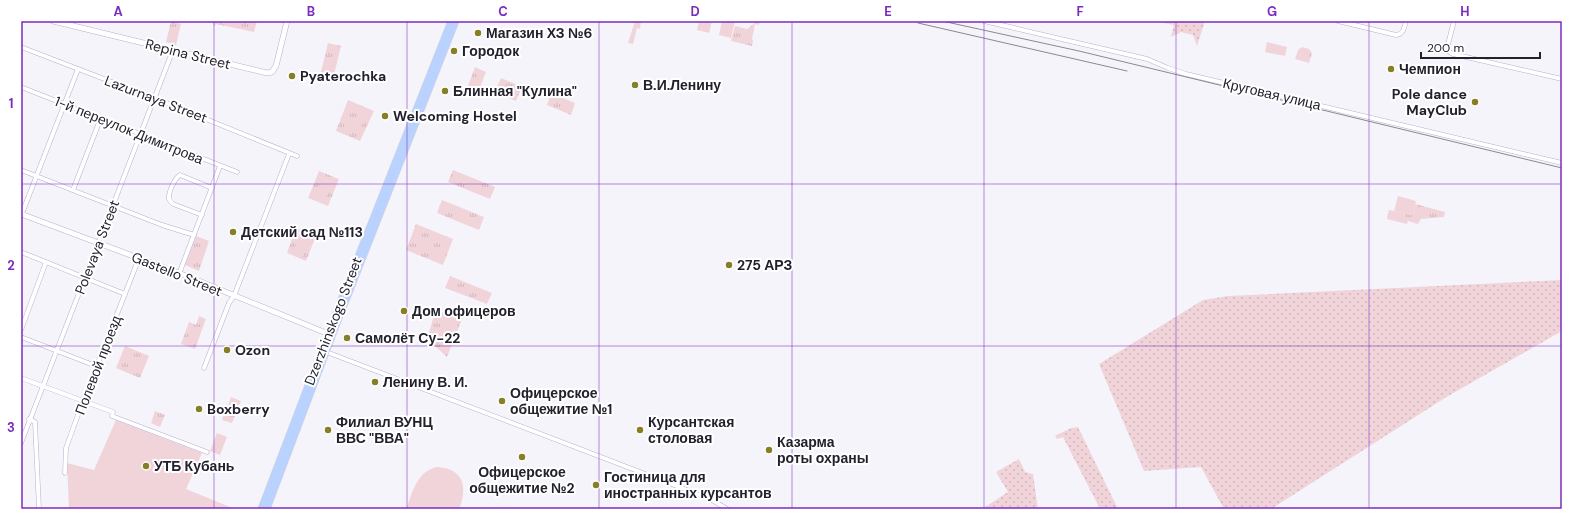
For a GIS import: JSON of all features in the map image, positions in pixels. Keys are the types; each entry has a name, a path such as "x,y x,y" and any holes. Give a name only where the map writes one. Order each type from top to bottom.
{"main road":[{"name":"Dzerzhinskogo Street","path":"267,509 330,334 451,21"},
{"name":"Dzerzhinskogo Street","path":"330,334 456,21"},
{"name":"Dzerzhinskogo Street","path":"261,509 324,351"}],"street":[{"name":"Repina Street","path":"52,21 264,73 271,73 276,66 287,21"},
{"name":"Круговая улица","path":"984,21 1147,59 1168,68 1220,82 1562,163"},
{"path":"1338,21 1396,35 1403,31 1406,21"},
{"path":"1454,21 1447,44 1448,51 1453,54 1562,80"},
{"name":"Lazurnaya Street","path":"21,47 155,98 297,156"},
{"name":"Polevaya Street","path":"21,443 173,50"},
{"path":"21,214 78,69"},
{"path":"21,93 22,88"},
{"name":"1-й переулок Димитрова","path":"22,88 100,120 237,172"},
{"path":"73,190 100,120"},
{"path":"204,368 234,296 289,154"},
{"path":"180,274 220,166"},
{"path":"21,170 162,225 194,235"},
{"path":"202,215 173,204 170,201 169,197 176,178 180,175 212,188"},
{"name":"Gastello Street","path":"21,214 139,258 330,334"},
{"path":"21,252 125,294"},
{"name":"Полевой проезд","path":"65,473 66,448 96,366 139,258"},
{"path":"21,330 46,262"},
{"path":"21,337 96,366"},
{"path":"324,351 695,492 727,509"},
{"path":"21,378 113,412 112,416 207,452"},
{"path":"30,420 35,422 39,509"}],"green space":[{"path":"171,21 181,24 176,45 166,42"},
{"path":"213,21 257,21 254,32 216,24 214,27"},
{"path":"635,21 641,21 640,29 637,28 633,44 628,43"},
{"path":"699,21 712,21 709,33 697,30"},
{"path":"722,21 735,21 731,38 719,35"},
{"path":"755,21 760,21 759,25 755,24 752,46 731,41 735,26 747,29 754,24"},
{"path":"1155,21 1205,21 1197,46 1193,35 1181,32 1171,37 1174,25"},
{"path":"1267,42 1287,47 1285,56 1265,52"},
{"path":"328,43 341,46 332,83 319,80"},
{"path":"1302,47 1309,49 1312,53 1309,63 1295,59 1298,50"},
{"path":"475,67 486,72 477,95 466,91"},
{"path":"501,78 522,87 516,101 495,92"},
{"path":"551,93 575,103 571,115 547,105"},
{"path":"348,100 374,111 360,141 336,131"},
{"path":"453,170 495,187 490,199 448,182"},
{"path":"319,171 339,179 328,206 308,198"},
{"path":"323,175 333,179 327,196 317,192"},
{"path":"1398,196 1416,201 1412,215 1394,211"},
{"path":"442,200 484,217 479,230 437,213"},
{"path":"1415,204 1445,212 1444,217 1421,219 1418,224 1408,221 1407,224 1387,219 1389,210 1412,215"},
{"path":"416,224 453,239 443,265 406,250"},
{"path":"296,228 316,236 306,261 287,253"},
{"path":"196,236 209,241 199,271 185,265"},
{"path":"298,239 308,243 302,258 292,254"},
{"path":"450,276 492,293 487,304 445,288"},
{"path":"1562,280 1562,331 1448,396 1271,509 1224,509 1201,467 1144,471 1099,364 1203,300 1228,296"},
{"path":"436,309 462,319 447,357 427,339"},
{"path":"199,316 206,319 195,349 181,344 189,322 196,325"},
{"path":"125,346 149,356 140,378 116,368"},
{"path":"231,397 241,401 236,412 227,409"},
{"path":"226,409 236,413 232,423 222,420"},
{"path":"155,411 165,415 160,427 151,423"},
{"name":"УТБ Кубань","path":"116,420 202,453 186,489 235,509 69,509 67,463 94,470"},
{"path":"1078,427 1118,509 1100,509 1063,437 1057,439 1055,436 1071,428"},
{"path":"217,433 227,437 220,455 210,451"},
{"path":"1019,459 1025,472 1033,474 1038,509 982,509 1008,492 996,472"},
{"path":"437,467 446,468 453,471 462,480 463,494 459,509 406,509 413,490 420,478 424,473"}],"railway":[{"path":"942,21 1079,51 1562,168"},
{"path":"918,23 1127,71"}],"place":[{"name":"Магазин ХЗ №6","path":"478,33"},
{"name":"Городок","path":"454,51"},
{"name":"Чемпион","path":"1391,69"},
{"name":"Pyaterochka","path":"292,76"},
{"name":"В.И.Ленину","path":"635,85"},
{"name":"Блинная \"Кулина\"","path":"445,91"},
{"name":"Pole dance MayClub","path":"1475,102"},
{"name":"Welcoming Hostel","path":"385,116"},
{"name":"Детский сад №113","path":"233,232"},
{"name":"275 АРЗ","path":"729,265"},
{"name":"Дом офицеров","path":"404,311"},
{"name":"Самолёт Су-22","path":"347,338"},
{"name":"Ozon","path":"227,350"},
{"name":"Ленину В. И.","path":"375,382"},
{"name":"Офицерское общежитие №1","path":"502,401"},
{"name":"Boxberry","path":"199,409"},
{"name":"Филиал ВУНЦ ВВС \"ВВА\"","path":"328,430"},
{"name":"Курсантская столовая","path":"640,430"},
{"name":"Казарма роты охраны","path":"769,450"},
{"name":"Офицерское общежитие №2","path":"522,457"},
{"name":"УТБ Кубань","path":"146,466"},
{"name":"Гостиница для иностранных курсантов","path":"596,485"}]}
